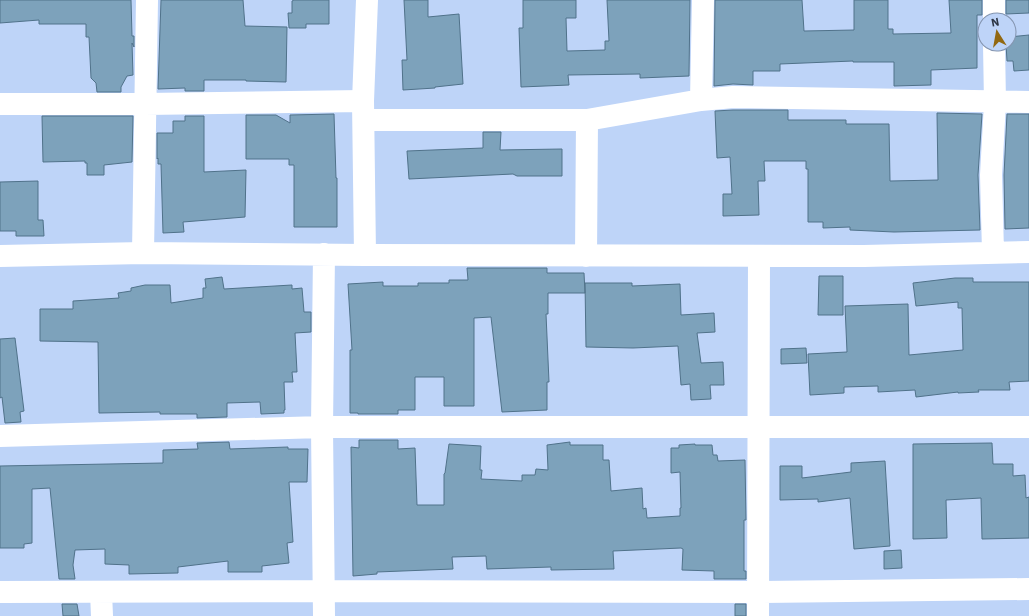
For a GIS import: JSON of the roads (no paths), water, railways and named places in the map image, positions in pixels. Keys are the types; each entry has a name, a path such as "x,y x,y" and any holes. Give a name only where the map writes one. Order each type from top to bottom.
{"street":[{"path":"143,253 147,0"},
{"path":"365,255 364,110 367,0"},
{"path":"701,100 703,0"},
{"path":"994,0 994,12"},
{"path":"993,252 991,174 995,103 994,52"},
{"path":"0,104 145,104 364,110 587,120 701,100 733,97 995,103 1029,102"},
{"path":"586,256 587,120"},
{"path":"0,256 143,253 864,256 1029,252"},
{"path":"324,254 322,427 324,616"},
{"path":"758,616 759,256"},
{"path":"0,436 322,427 1029,427"},
{"path":"0,592 758,592 1029,589"},
{"path":"102,592 102,616"}]}
